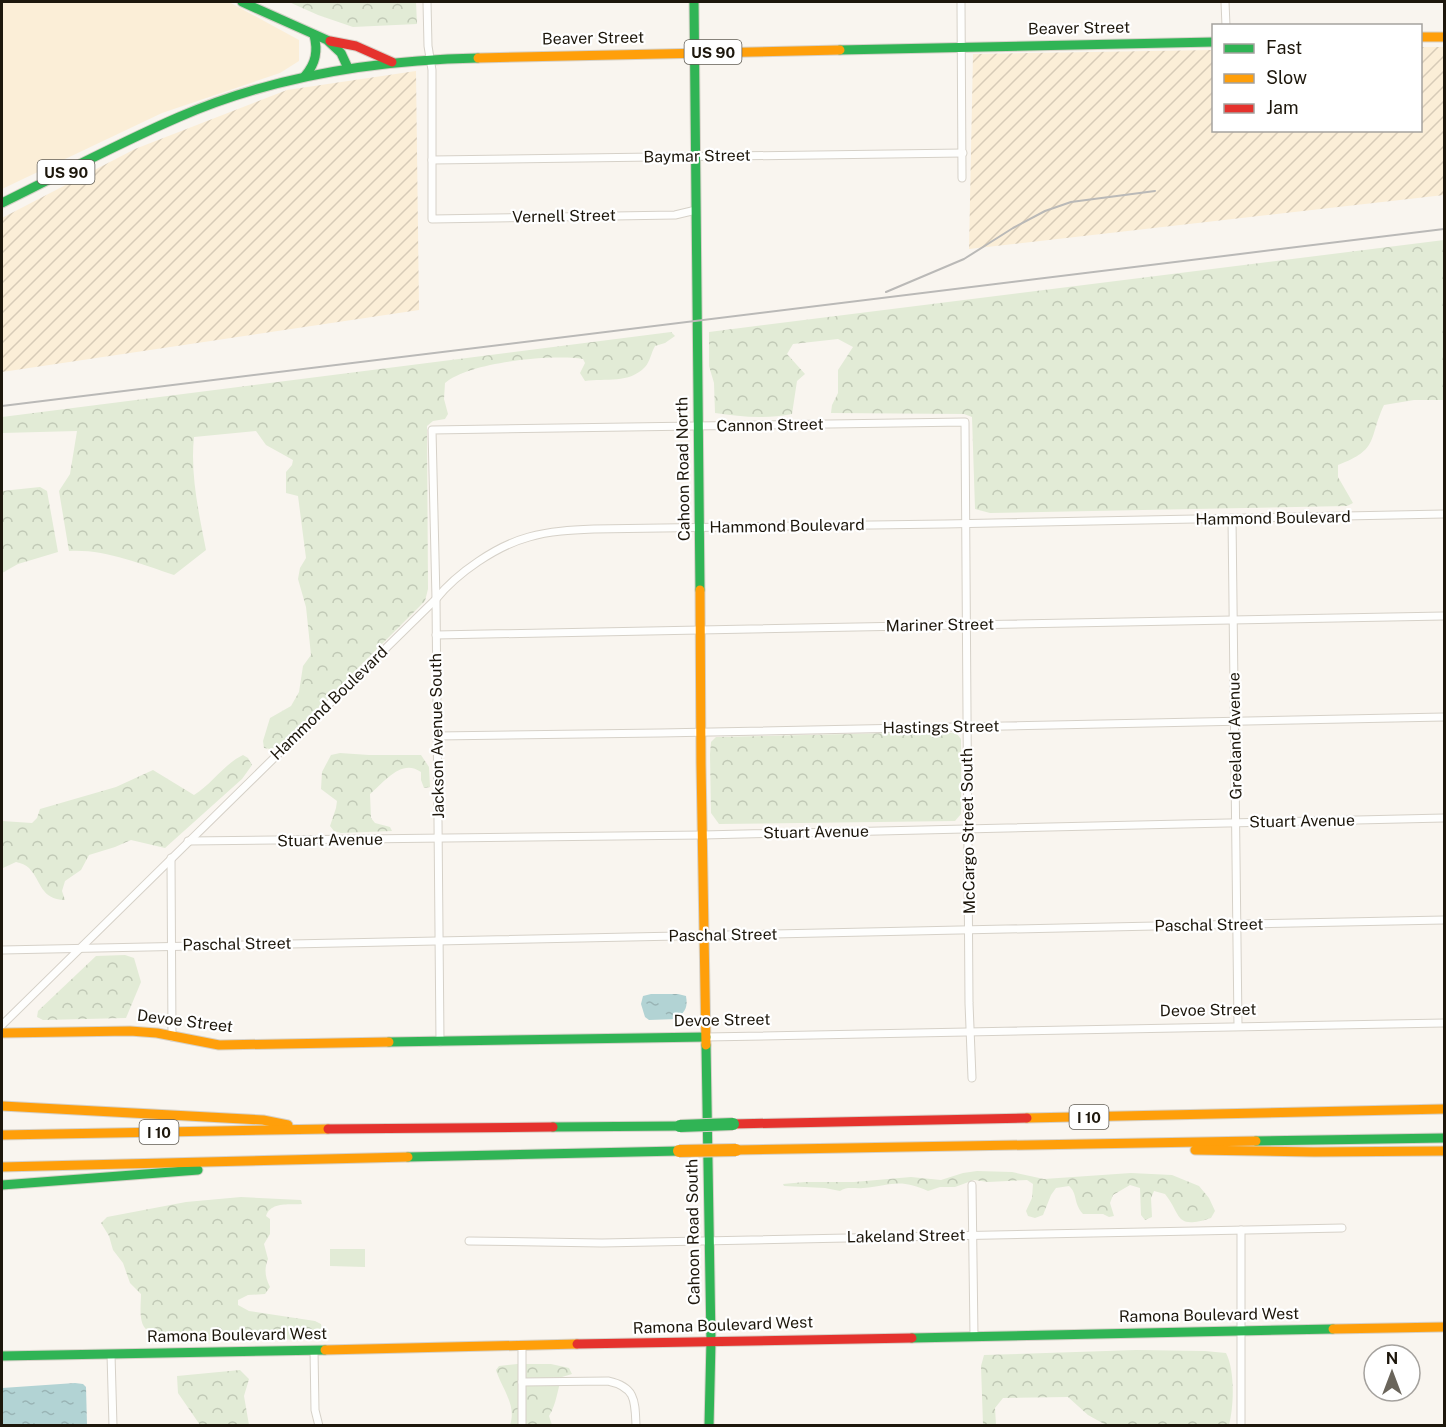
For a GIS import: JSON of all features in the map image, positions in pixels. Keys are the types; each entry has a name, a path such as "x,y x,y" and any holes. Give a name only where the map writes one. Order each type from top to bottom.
{"main road":[{"path":"242,2 314,35 356,46 392,62"},
{"name":"Cahoon Road North","path":"694,2 705,936"},
{"path":"305,76 316,61 317,45 314,35"},
{"path":"1422,38 1444,37"},
{"path":"327,40 341,53 348,68"},
{"name":"Beaver Street","path":"2,203 188,113 240,94 305,76 392,62 695,52 1212,42"},
{"path":"705,936 706,1037"},
{"name":"Devoe Street","path":"2,1033 130,1031 219,1045 706,1037"},
{"name":"Cahoon Road South","path":"706,1037 711,1341 709,1425"},
{"path":"2,1106 263,1120 316,1130"},
{"name":"I 10","path":"2,1135 466,1126 680,1126 1444,1109"},
{"name":"I 10","path":"2,1167 679,1151 1444,1138"},
{"path":"1147,1143 1182,1150 1444,1151"},
{"path":"2,1185 304,1161"},
{"name":"Ramona Boulevard West","path":"2,1356 1444,1327"}],"street":[{"path":"427,2 432,70 432,160"},
{"path":"961,2 962,178"},
{"path":"1225,2 1226,24"},
{"name":"Baymar Street","path":"432,160 963,153"},
{"name":"Vernell Street","path":"432,160 432,219 675,216 696,210"},
{"name":"Cannon Street","path":"432,430 965,422"},
{"name":"McCargo Street South","path":"965,422 972,1078"},
{"name":"Jackson Avenue South","path":"432,430 440,1042"},
{"name":"Hammond Boulevard","path":"2,1025 447,586 477,563 528,537 573,530 1444,514"},
{"name":"Greeland Avenue","path":"1232,519 1239,1026"},
{"name":"Mariner Street","path":"436,634 1444,616"},
{"name":"Hastings Street","path":"437,736 1444,717"},
{"name":"Stuart Avenue","path":"188,841 703,835 1444,818"},
{"path":"171,858 172,1037"},
{"name":"Paschal Street","path":"2,950 1444,920"},
{"name":"Devoe Street","path":"706,1037 1444,1023"},
{"path":"972,1185 974,1336"},
{"name":"Lakeland Street","path":"469,1241 602,1243 1342,1228"},
{"path":"1241,1230 1239,1331 1241,1425"},
{"path":"522,1345 522,1425"},
{"path":"314,1350 315,1410 319,1425"},
{"path":"111,1353 113,1425"},
{"path":"522,1382 616,1382 624,1386 634,1398 636,1425"}],"shaded area":[{"path":"2,2 229,2 299,40 299,61 280,73 162,113 2,189"},
{"path":"1422,47 1444,47 1444,195 969,249 973,54 1212,50 1212,132 1422,132"},
{"path":"416,71 419,310 2,372 2,218 135,149 287,90"}],"green space":[{"path":"289,2 416,2 417,24 353,27"},
{"path":"1444,240 1444,400 1414,400 1384,405 1367,448 1361,454 1338,465 1338,477 1353,503 1347,506 990,513 975,509 972,417 964,414 831,413 838,393 838,370 853,347 838,339 793,344 787,354 805,374 797,381 792,414 754,417 715,413 714,383 709,366 709,332"},
{"path":"671,332 675,336 655,346 645,367 625,378 585,381 580,373 585,363 583,359 552,358 491,365 472,370 445,383 444,399 448,414 445,419 433,421 427,426 428,589 425,601 281,745 270,749 264,748 263,741 270,718 291,706 299,692 303,666 311,655 306,607 298,579 300,568 306,558 298,496 286,493 286,472 293,460 266,445 256,431 194,437 194,480 206,550 174,575 96,552 69,551 59,491 70,474 77,431 2,433 2,417"},
{"path":"40,487 47,491 58,552 18,564 2,573 2,491"},
{"path":"956,733 961,739 961,814 955,821 719,824 711,813 710,754 711,742 716,737"},
{"path":"340,753 421,755 429,767 430,787 424,788 421,772 414,768 400,769 370,794 371,818 375,823 390,827 392,831 341,833 334,831 330,826 337,801 321,789 322,772 331,755"},
{"path":"243,755 252,765 242,779 165,848 131,840 89,855 81,870 65,881 62,891 65,900 51,897 46,893 33,873 23,864 16,862 3,868 2,872 2,821 32,823 37,818 40,809 116,787 153,770 194,795"},
{"path":"125,955 134,958 141,982 126,1018 43,1020 37,1017 38,1011 96,956"},
{"path":"977,1171 1012,1172 1044,1179 1131,1173 1172,1175 1199,1186 1209,1198 1215,1211 1211,1218 1185,1221 1177,1214 1165,1194 1154,1191 1151,1198 1152,1217 1145,1220 1141,1215 1140,1188 1130,1185 1113,1195 1110,1203 1114,1216 1083,1214 1069,1186 1056,1188 1043,1215 1035,1218 1028,1216 1026,1211 1032,1198 1033,1184 1027,1180 988,1182 974,1180 955,1187 940,1187 928,1191 903,1184 848,1188 840,1191 784,1186 783,1184 854,1182 911,1177 941,1180"},
{"path":"241,1197 301,1200 302,1204 276,1206 268,1211 266,1216 270,1219 270,1234 264,1244 268,1259 266,1273 270,1287 265,1294 248,1295 238,1300 238,1305 249,1311 315,1321 321,1324 320,1336 296,1340 256,1338 183,1340 156,1335 147,1330 141,1318 141,1294 130,1283 123,1263 113,1250 109,1236 101,1223 107,1217 186,1202"},
{"path":"330,1249 365,1249 365,1267 330,1266"},
{"path":"1136,1350 1226,1353 1233,1388 1229,1425 1106,1425 1088,1415 1068,1397 1003,1398 995,1408 996,1425 983,1425 981,1366 984,1355"},
{"path":"551,1364 569,1368 572,1374 562,1377 549,1416 552,1425 510,1425 512,1411 496,1370 499,1366"},
{"path":"240,1370 249,1379 244,1396 249,1425 200,1425 178,1393 177,1376"}],"water":[{"path":"651,994 686,996 687,1004 677,1019 649,1020 645,1017 641,1004 643,996"},
{"path":"75,1383 86,1387 87,1425 2,1425 2,1388"}],"railway":[{"path":"886,292 964,259 1045,211 1071,202 1155,191"},
{"path":"2,406 1444,229"}],"traffic: fast":[{"path":"242,2 327,40 341,53 348,68"},
{"path":"694,2 700,590"},
{"path":"305,76 315,57 314,35"},
{"path":"840,50 1212,42"},
{"path":"2,203 179,117 251,91 288,81 364,67 402,62 478,58"},
{"path":"389,1042 706,1037"},
{"path":"706,1045 711,1341 709,1426"},
{"path":"680,1126 733,1124"},
{"path":"553,1127 680,1126"},
{"path":"1256,1141 1444,1138"},
{"path":"408,1157 679,1151"},
{"path":"2,1185 198,1170"},
{"path":"912,1338 1333,1329"},
{"path":"2,1356 325,1350"}],"traffic: slow":[{"path":"1422,37 1444,37"},
{"path":"478,58 840,50"},
{"path":"700,590 706,1045"},
{"path":"2,1033 130,1031 157,1033 219,1045 389,1042"},
{"path":"2,1106 263,1120 288,1125"},
{"path":"1027,1118 1444,1109"},
{"path":"2,1135 328,1129"},
{"path":"736,1150 1256,1141"},
{"path":"679,1151 736,1150"},
{"path":"1195,1150 1444,1151"},
{"path":"2,1167 408,1157"},
{"path":"1333,1329 1444,1327"},
{"path":"325,1350 577,1344"}],"traffic: jam":[{"path":"330,41 356,46 392,62"},
{"path":"733,1124 1027,1118"},
{"path":"328,1129 553,1127"},
{"path":"577,1344 912,1338"}]}
